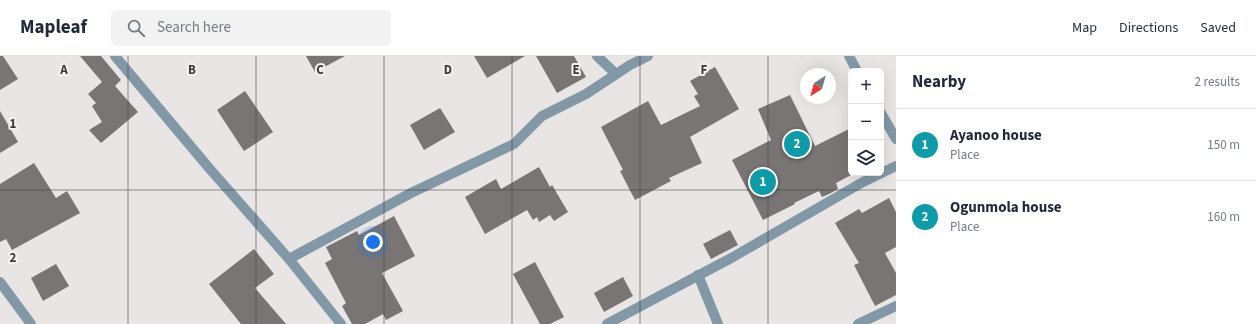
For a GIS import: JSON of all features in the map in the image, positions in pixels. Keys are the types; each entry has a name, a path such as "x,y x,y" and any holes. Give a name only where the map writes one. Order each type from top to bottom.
{"street":[{"path":"115,56 209,168 289,259 341,324"},
{"path":"597,56 616,74"},
{"path":"289,259 411,193 514,144 542,116 586,94 616,74 648,56"},
{"path":"849,56 855,68"},
{"path":"884,118 896,139"},
{"path":"607,324 733,257 863,182 896,166"},
{"path":"698,276 718,324"},
{"path":"0,282 31,324"},
{"path":"858,324 896,306"}],"building":[{"path":"0,56 3,56 18,79 0,90"},
{"path":"80,56 101,56 121,80 115,86 138,112 101,143 89,130 102,122 92,106 96,103 88,94 102,82"},
{"path":"306,56 345,56 315,72"},
{"path":"474,56 525,56 487,78"},
{"path":"536,56 574,56 586,77 557,93"},
{"path":"715,67 739,109 690,137 702,163 669,178 671,181 635,200 620,171 623,170 601,127 648,101 661,125 700,106 694,96 698,94 690,81"},
{"path":"245,91 273,132 244,151 217,110"},
{"path":"790,95 815,146 848,130 849,176 836,183 838,189 822,197 819,191 763,220 732,160 771,140 758,109"},
{"path":"440,108 455,132 424,150 410,125"},
{"path":"0,111 18,142 0,153"},
{"path":"34,163 56,198 67,191 80,213 12,250 6,239 0,242 0,184"},
{"path":"539,167 550,187 552,185 568,212 554,221 550,215 539,222 537,217 533,220 527,210 485,234 465,197 496,179 501,189"},
{"path":"889,198 896,212 896,247 885,253 896,273 896,295 875,306 854,265 859,263 835,223 859,209 862,213"},
{"path":"394,216 415,256 382,273 403,311 386,320 383,314 365,324 352,324 342,306 346,303 325,263 332,259 326,247 357,231 359,235"},
{"path":"730,230 738,245 711,259 703,244"},
{"path":"254,249 274,274 255,288 286,324 241,324 209,284"},
{"path":"535,262 564,317 550,324 540,324 513,274"},
{"path":"56,264 69,286 43,301 31,278"},
{"path":"623,277 633,296 604,312 594,293"}],"place":[{"name":"Ogunmola house","path":"797,144"},
{"name":"Ayanoo house","path":"763,182"}]}
